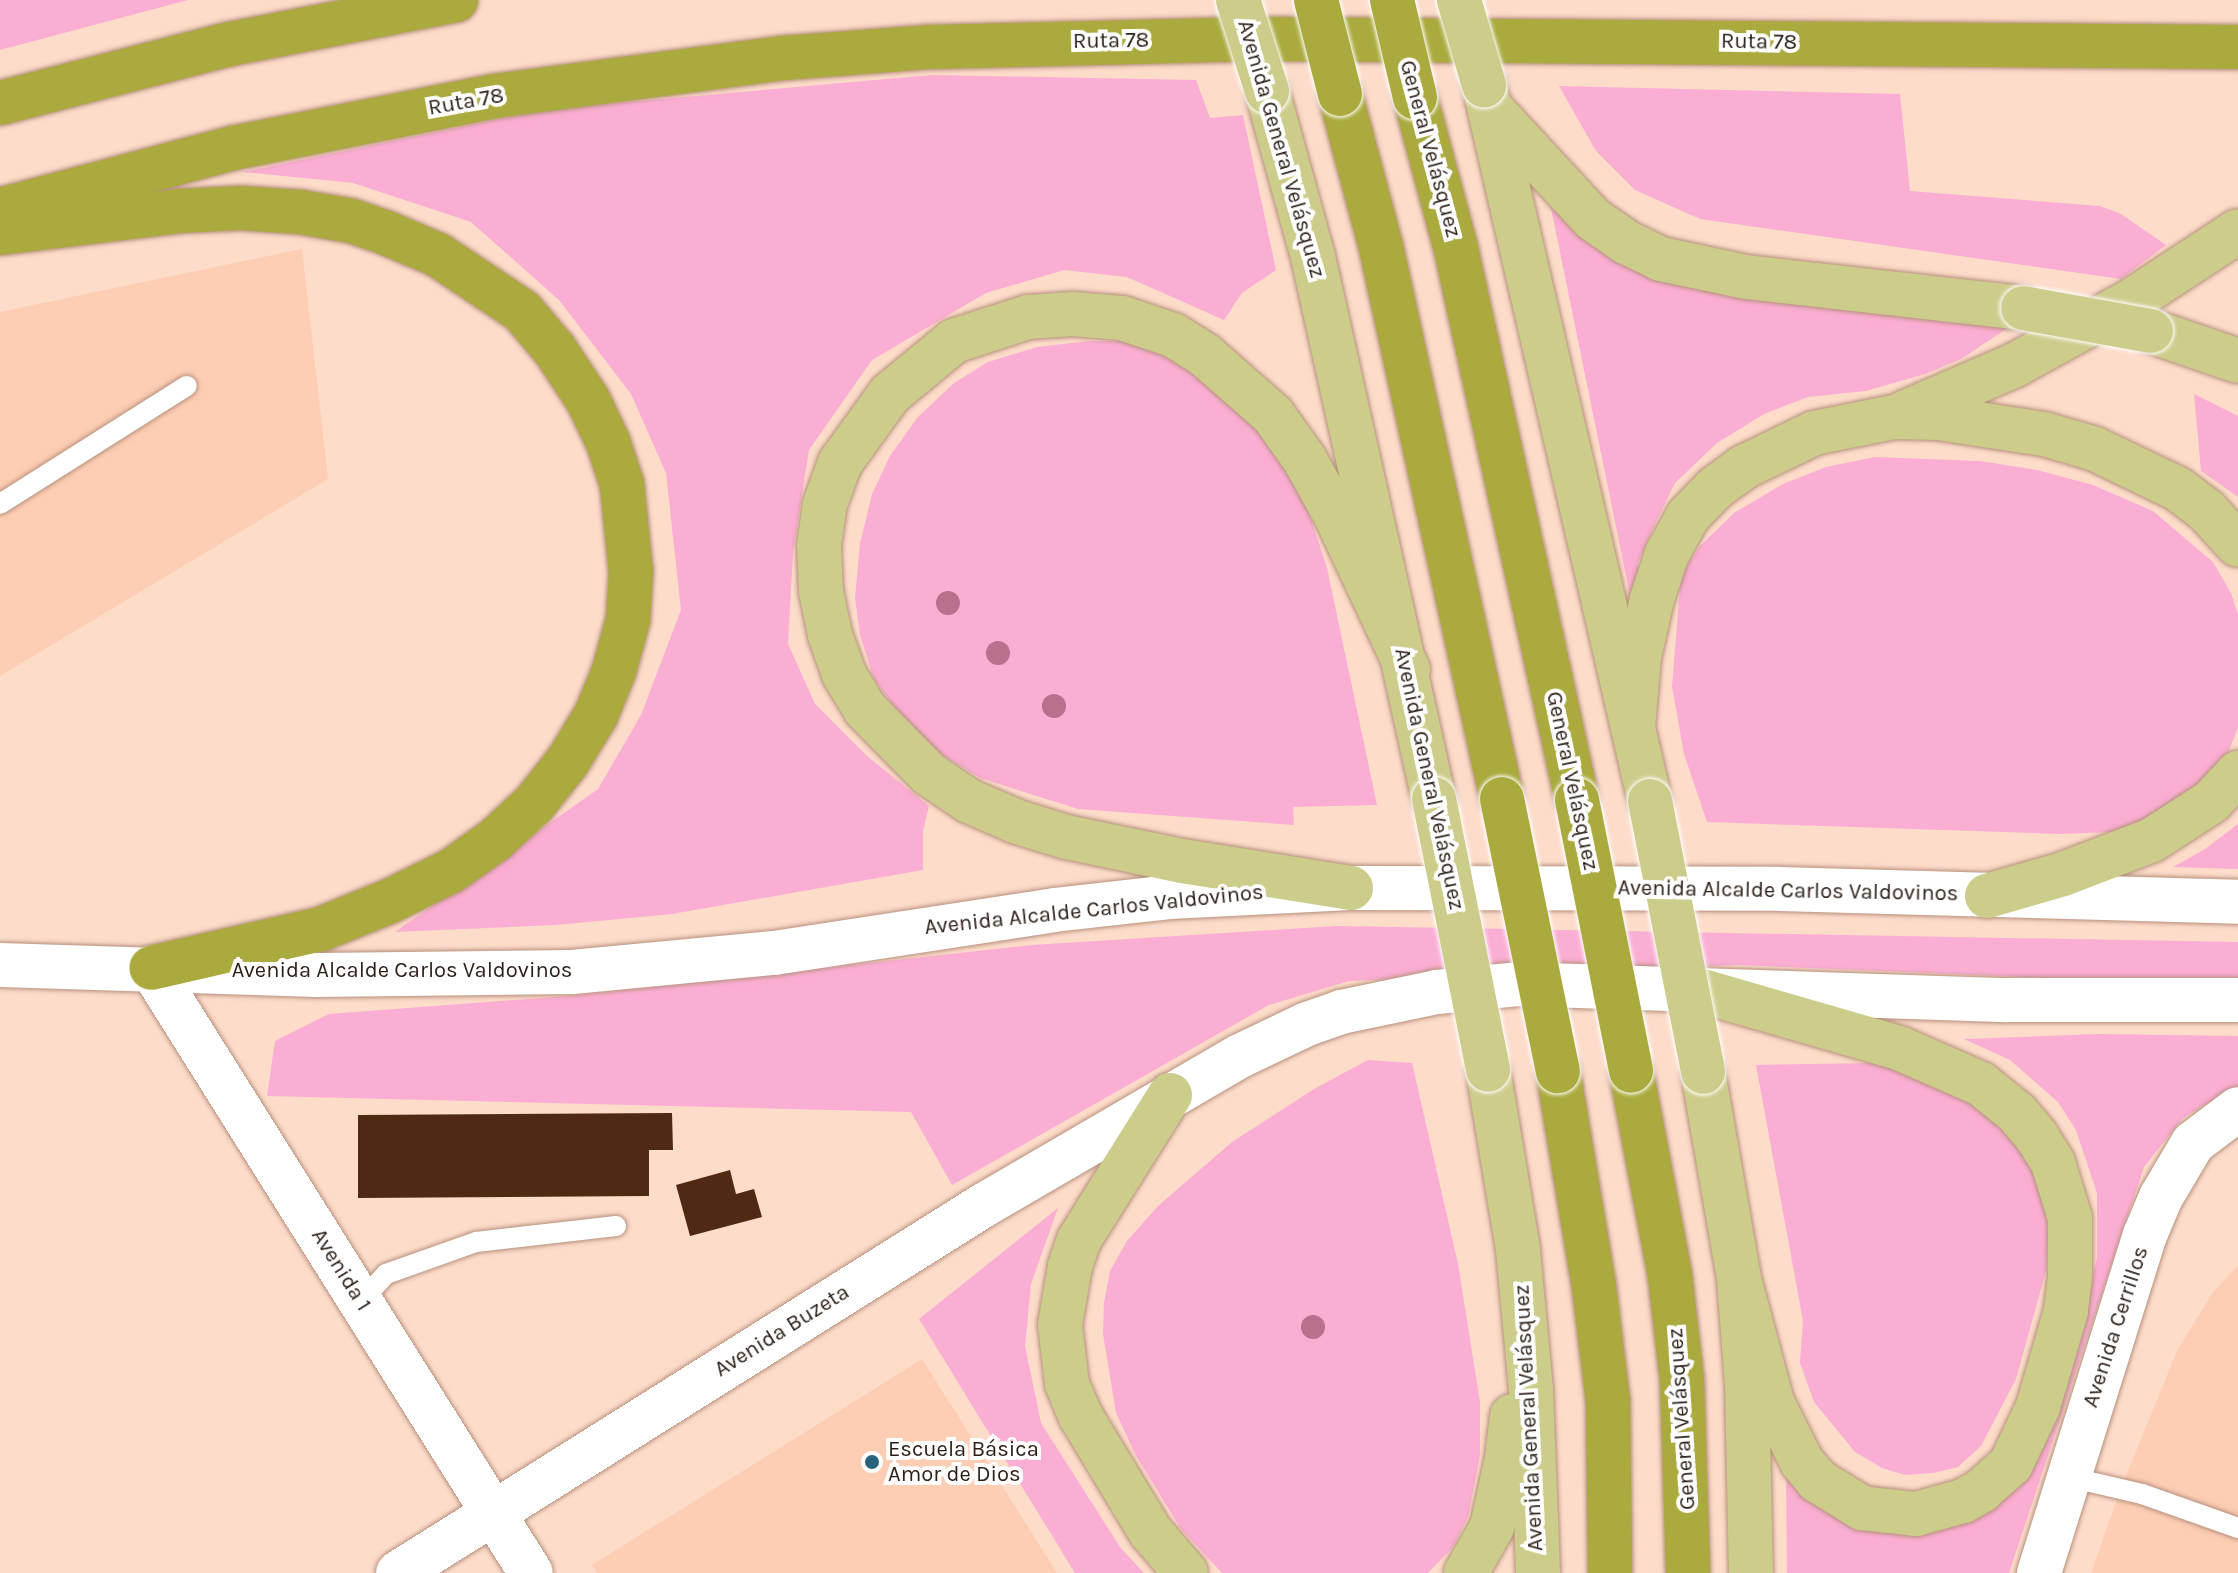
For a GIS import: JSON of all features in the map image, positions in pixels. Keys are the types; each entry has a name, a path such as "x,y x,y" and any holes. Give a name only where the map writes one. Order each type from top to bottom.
{"highway":[{"path":"0,103 187,54 409,5 456,0"},
{"path":"1316,0 1381,247 1558,1071 1594,1286 1608,1401 1610,1573"},
{"name":"General Velásquez","path":"1392,0 1456,249 1577,800 1670,1276 1686,1454 1688,1573"},
{"name":"Ruta 78","path":"0,210 233,148 495,96 783,58 931,47 1079,41 1299,39 2238,47"},
{"path":"0,233 179,211 241,208 313,214 352,221 389,234 438,255 522,311 555,350 588,400 608,442 622,484 631,572 628,620 614,671 596,715 568,761 534,804 495,840 451,871 390,901 321,929 151,968"}],"main road":[{"name":"Avenida General Velásquez","path":"1238,0 1313,257 1408,670 1488,1070 1518,1250 1531,1389 1538,1573"},
{"path":"1459,0 1486,96 1650,801 1703,1072 1739,1279 1767,1388 1802,1462 1818,1481 1862,1508 1916,1514 1972,1496 1998,1479 2011,1464 2038,1407 2066,1311 2070,1277 2070,1218 2053,1163 2017,1113 1981,1084 1899,1048 1695,989"},
{"path":"1486,96 1593,219 1626,242 1661,259 1746,277 2023,308 2151,331 2238,361"},
{"path":"1894,417 2052,344 2128,303 2238,231"},
{"path":"1351,888 1182,861 1066,837 1015,821 969,801 929,774 865,709 844,674 830,635 821,591 819,545 825,504 840,463 890,394 954,341 1028,317 1073,314 1122,318 1173,335 1206,356 1273,415 1305,460 1336,516 1408,670"},
{"path":"1633,728 1639,657 1652,599 1667,554 1688,516 1715,488 1776,449 1827,430 1894,417 1938,418 2044,434 2095,449 2178,489 2206,510 2238,545"},
{"path":"1987,896 2075,870 2152,840 2211,802 2238,773"},
{"name":"Avenida Alcalde Carlos Valdovinos","path":"0,965 332,975 572,972 774,953 1054,910 1169,897 1351,888 1780,889 2238,902"},
{"name":"Avenida 1","path":"151,968 531,1573"},
{"path":"1186,1573 1150,1531 1080,1415 1067,1384 1060,1325 1063,1296 1079,1240 1170,1095 1273,1039 1376,1002 1518,984 2008,1000 2238,1000"},
{"name":"Avenida Buzeta","path":"398,1573 984,1205 1170,1095"},
{"name":"Avenida Cerrillos","path":"2039,1573 2145,1235 2161,1197 2193,1143 2238,1109"},
{"path":"1466,1573 1492,1527 1507,1458 1513,1404 1518,1250"},
{"path":"1739,1279 1747,1386 1751,1573"}],"lane":[{"path":"0,504 187,386"},
{"path":"361,1301 386,1274 476,1242 616,1226"},
{"path":"2069,1477 2142,1494 2238,1528"}],"shaded area":[{"path":"0,0 188,0 0,50"},
{"path":"932,75 1196,80 1210,118 1243,115 1276,270 1242,293 1224,320 1127,277 1064,270 986,293 872,360 809,450 793,552 788,644 815,704 867,756 929,806 923,831 923,870 672,914 556,925 395,932 598,789 641,715 681,610 666,473 631,394 559,300 471,222 353,183 243,172 548,109"},
{"path":"1559,86 1900,94 1910,191 2100,206 2121,214 2166,245 2121,279 1700,219 1635,190 1596,151"},
{"path":"1551,208 1586,242 1617,260 2015,323 1961,359 1925,374 1866,391 1808,397 1764,414 1717,443 1675,483 1655,524 1637,565 1645,566 1635,620"},
{"path":"302,249 328,479 0,676 0,312"},
{"path":"1089,341 1131,341 1166,350 1240,403 1289,468 1310,516 1327,568 1377,805 1293,807 1294,825 1078,809 980,778 936,751 898,712 874,679 860,635 855,598 860,544 872,494 890,456 917,418 954,383 988,362 1037,347"},
{"path":"2194,394 2238,416 2238,497 2201,471"},
{"path":"1875,457 1980,461 2037,470 2093,485 2153,511 2213,562 2231,593 2238,615 2238,728 2220,773 2193,801 2115,832 2060,834 1707,822 1684,754 1672,687 1681,574 1700,546 1734,513 1783,484 1826,467"},
{"path":"2238,824 2238,869 2173,867 2205,849"},
{"path":"1336,926 2238,942 2238,986 1738,965 1349,981 1269,1005 952,1185 911,1112 267,1096 275,1041 329,1014 568,996 1032,945"},
{"path":"2098,1034 2238,1036 2238,1094 2210,1102 2183,1118 2144,1167 2009,1573 1787,1573 1786,1474 1885,1527 2049,1431 2097,1259 2097,1193 2076,1130 2058,1102 2010,1060 1964,1039"},
{"path":"1368,1060 1412,1063 1458,1264 1480,1402 1480,1455 1468,1517 1453,1547 1428,1573 1222,1573 1181,1529 1135,1454 1116,1413 1103,1334 1104,1303 1110,1271 1127,1241 1158,1206 1232,1142 1314,1089"},
{"path":"1871,1063 1947,1082 2026,1149 2045,1203 2048,1233 2046,1271 2016,1379 1981,1446 1958,1467 1933,1473 1905,1475 1882,1468 1855,1452 1814,1402 1800,1363 1803,1321 1756,1065"},
{"path":"1058,1208 1031,1284 1025,1346 1041,1423 1120,1547 1144,1573 1075,1573 919,1319"},
{"path":"2238,1266 2238,1573 2091,1573 2121,1488 2177,1351 2213,1292"},
{"name":"Escuela Básica Amor de Dios","path":"922,1359 1057,1573 597,1573 592,1565"}],"building":[{"path":"672,1113 673,1150 649,1150 649,1196 358,1198 358,1115"},
{"path":"730,1170 736,1194 754,1189 762,1217 690,1236 676,1185"}],"place":[{"name":"Escuela Básica Amor de Dios","path":"872,1462"}]}
